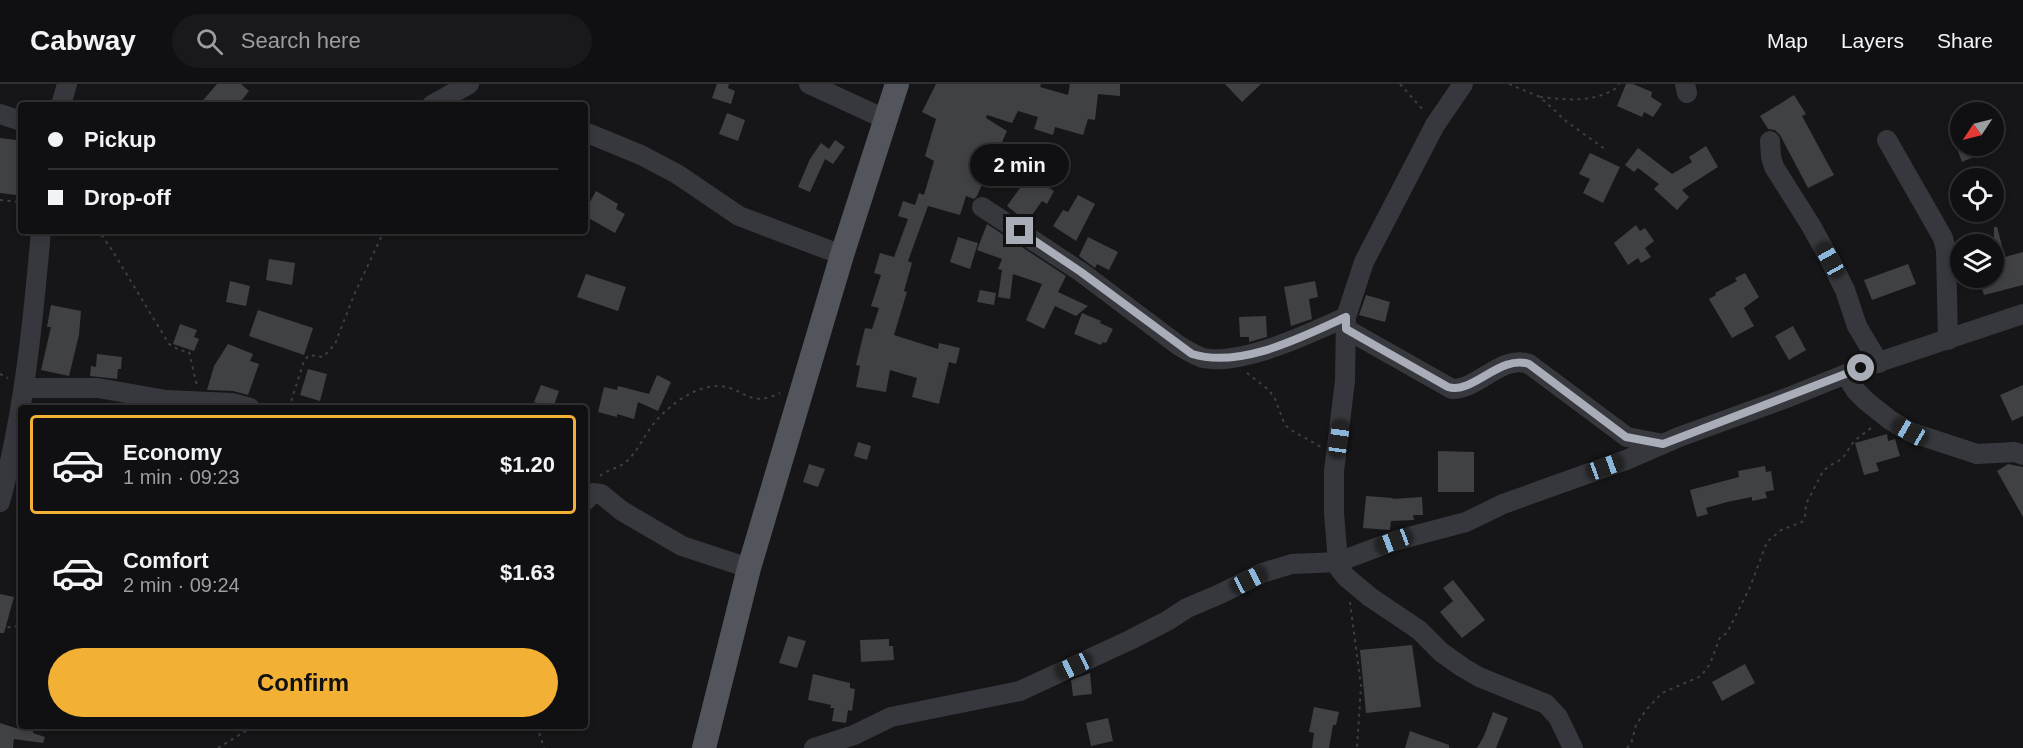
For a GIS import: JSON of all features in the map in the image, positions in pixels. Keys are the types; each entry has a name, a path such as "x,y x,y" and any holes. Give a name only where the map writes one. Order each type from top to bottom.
{"main road":[{"path":"704,748 749,568 842,255 897,84"}],"street":[{"path":"62,102 67,84"},
{"path":"437,102 469,84"},
{"path":"808,84 885,119"},
{"path":"1463,84 1435,125 1364,262 1346,323 1345,381 1334,471 1334,513 1342,570 1370,597 1419,630 1441,652 1462,667 1479,677 1546,704 1558,717 1573,748"},
{"path":"0,114 18,120"},
{"path":"588,133 641,155 677,174 739,216 842,255"},
{"path":"1887,140 1943,238 1946,260 1948,340"},
{"path":"1770,141 1774,167 1830,260 1845,290 1857,327 1879,363"},
{"path":"982,207 1081,272 1192,354 1205,358 1234,357 1289,343 1346,323"},
{"path":"21,405 41,234"},
{"path":"814,748 854,735 891,717 1020,691 1130,640 1187,608 1262,573 1292,564 1342,570 1394,541 1466,522 1503,504 1626,460 1846,375 2023,314"},
{"path":"1346,323 1452,388 1465,386 1509,363 1521,361 1529,364 1626,437 1663,444"},
{"path":"1846,375 1856,392 1866,401 1910,432 1977,454 2015,452 2023,455"},
{"path":"24,388 98,388 166,400 239,405"},
{"path":"0,502 11,462 18,422"},
{"path":"588,498 593,493 600,494 622,511 682,546 749,568"}],"path":[{"path":"1400,84 1435,125"},
{"path":"1509,84 1540,97 1565,100 1594,99 1608,94 1619,84"},
{"path":"1540,97 1566,121 1606,150"},
{"path":"0,200 18,202"},
{"path":"99,234 169,344 179,350 189,352 197,387 205,402"},
{"path":"290,405 304,361 309,355 323,357 335,344 354,295 383,234"},
{"path":"1234,357 1248,375 1269,390 1285,425 1336,456"},
{"path":"588,497 601,475 628,461 655,422 688,395 705,388 718,386 761,400 780,393"},
{"path":"1627,748 1631,744 1636,725 1662,693 1701,676 1706,670 1720,637 1730,627 1750,587 1767,542 1781,530 1802,522 1805,517 1806,504 1823,471 1842,459 1848,447 1859,435 1890,420"},
{"path":"1342,570 1360,686 1357,748"},
{"path":"0,628 18,626"},
{"path":"218,748 249,729"},
{"path":"538,729 544,748"}],"building":[{"path":"217,84 241,84 249,91 240,102 202,102"},
{"path":"717,84 729,84 728,88 735,91 731,104 712,98"},
{"path":"936,84 1041,84 1040,87 1068,95 1070,84 1120,84 1120,96 1098,94 1095,120 1088,119 1083,135 1055,127 1053,135 1034,129 1038,117 1018,111 1012,123 987,115 986,118 1007,131 994,160 1014,168 1018,160 1032,168 1042,151 1060,162 1048,187 1054,191 1047,204 1042,201 1027,222 1007,206 1020,188 986,175 977,196 974,199 966,196 960,215 928,206 908,261 912,263 904,291 907,292 894,335 938,349 939,343 960,348 956,364 949,362 939,404 912,397 917,378 890,370 886,392 856,387 860,366 856,365 865,328 872,329 879,308 871,306 881,275 874,273 880,253 894,257 908,219 898,216 903,201 915,205 919,193 924,195 934,161 925,156 936,119 922,112"},
{"path":"1225,84 1261,84 1242,102"},
{"path":"1626,84 1633,84 1652,92 1651,97 1662,104 1653,117 1644,112 1642,117 1617,106"},
{"path":"1794,95 1806,114 1802,116 1834,175 1808,188 1780,135 1775,130 1768,129 1760,116"},
{"path":"727,113 745,120 738,141 719,134"},
{"path":"0,138 16,140 18,190 16,195 0,193"},
{"path":"835,140 845,147 833,164 825,159 810,192 798,187 810,159 821,143 829,149"},
{"path":"1706,146 1718,167 1682,190 1689,197 1677,210 1654,189 1659,184 1638,168 1634,172 1625,165 1638,148 1672,174 1692,162 1689,157"},
{"path":"1590,153 1620,167 1603,203 1583,193 1590,179 1579,174"},
{"path":"1960,156 1976,156 1962,162"},
{"path":"596,191 618,204 616,209 625,214 615,233 588,218 588,206"},
{"path":"1078,195 1095,204 1076,241 1053,226 1063,210 1068,212"},
{"path":"987,224 1066,276 1058,292 1088,306 1076,316 1055,306 1044,329 1026,320 1042,284 1013,274 1010,299 998,297 1002,270 998,269 1002,259 977,250"},
{"path":"1636,225 1640,231 1645,228 1654,241 1645,248 1651,257 1641,263 1638,258 1628,265 1614,243"},
{"path":"1994,227 1997,227 1999,234 1994,234"},
{"path":"958,237 978,243 970,269 950,262"},
{"path":"1088,237 1118,252 1109,270 1097,264 1095,268 1079,256"},
{"path":"2023,252 2023,285 1984,295 1982,288 2004,288 2004,253 2005,257"},
{"path":"269,259 295,263 292,285 266,280"},
{"path":"1908,264 1916,284 1872,300 1864,280"},
{"path":"1745,273 1759,297 1744,308 1754,326 1732,338 1709,299 1716,295 1715,293 1737,281 1735,278"},
{"path":"586,274 626,287 618,311 577,297"},
{"path":"230,281 250,286 246,306 226,302"},
{"path":"1315,281 1318,297 1309,299 1312,319 1291,326 1284,287"},
{"path":"980,290 996,293 994,305 977,302"},
{"path":"1366,295 1390,302 1385,322 1359,315"},
{"path":"51,305 81,311 79,335 69,376 41,370 51,327 47,327"},
{"path":"258,310 313,328 304,355 249,336"},
{"path":"1082,313 1113,329 1106,343 1103,342 1101,345 1074,334"},
{"path":"1266,316 1267,337 1249,342 1249,337 1240,337 1239,317"},
{"path":"180,324 197,330 194,337 199,339 194,351 173,344"},
{"path":"1793,326 1806,350 1789,360 1775,336"},
{"path":"228,344 253,354 250,361 259,364 248,395 233,391 207,390 214,366"},
{"path":"97,354 122,357 117,379 90,376 91,366 96,367"},
{"path":"308,369 327,374 320,401 300,395"},
{"path":"657,375 671,382 658,411 638,402 634,419 598,412 604,387 617,390 618,386 649,394"},
{"path":"541,385 559,391 554,405 534,402"},
{"path":"2023,385 2023,416 2012,421 2000,395"},
{"path":"1887,434 1888,441 1895,439 1900,456 1876,463 1879,471 1864,475 1855,443"},
{"path":"858,442 871,446 867,460 854,456"},
{"path":"1438,451 1474,452 1474,492 1438,492"},
{"path":"809,464 825,469 818,487 803,482"},
{"path":"2008,464 2023,467 2023,517 1997,471"},
{"path":"1765,466 1766,472 1771,471 1774,490 1765,492 1767,498 1752,501 1752,497 1727,502 1706,508 1708,514 1697,517 1690,490 1739,477 1738,471"},
{"path":"1366,496 1392,499 1422,497 1423,515 1413,515 1414,520 1391,521 1390,530 1363,528"},
{"path":"1453,580 1485,620 1462,638 1440,612 1453,601 1443,588"},
{"path":"0,594 14,597 4,633 0,633"},
{"path":"788,636 806,641 797,668 779,663"},
{"path":"889,639 889,646 893,646 894,660 861,662 860,640"},
{"path":"1412,645 1421,707 1366,713 1360,650"},
{"path":"1745,664 1755,683 1722,701 1712,682"},
{"path":"1090,673 1092,694 1073,696 1071,680"},
{"path":"813,674 850,683 850,688 855,689 852,711 848,710 846,723 832,721 834,708 830,708 831,705 808,700"},
{"path":"1314,707 1339,712 1336,725 1333,725 1329,748 1312,748 1314,733 1309,732"},
{"path":"1493,712 1508,718 1496,748 1477,748 1484,736"},
{"path":"1108,718 1113,741 1091,746 1086,723"},
{"path":"0,723 22,730 34,729 33,733 45,737 43,743 14,739 13,748 0,748"},
{"path":"1410,731 1449,745 1449,748 1405,748"}],"route":[{"path":"1020,231 1081,272 1192,354 1205,358 1221,358 1252,353 1289,343 1346,317 1346,329 1448,387 1459,388 1509,363 1521,361 1529,364 1626,437 1663,444 1861,368"}]}
